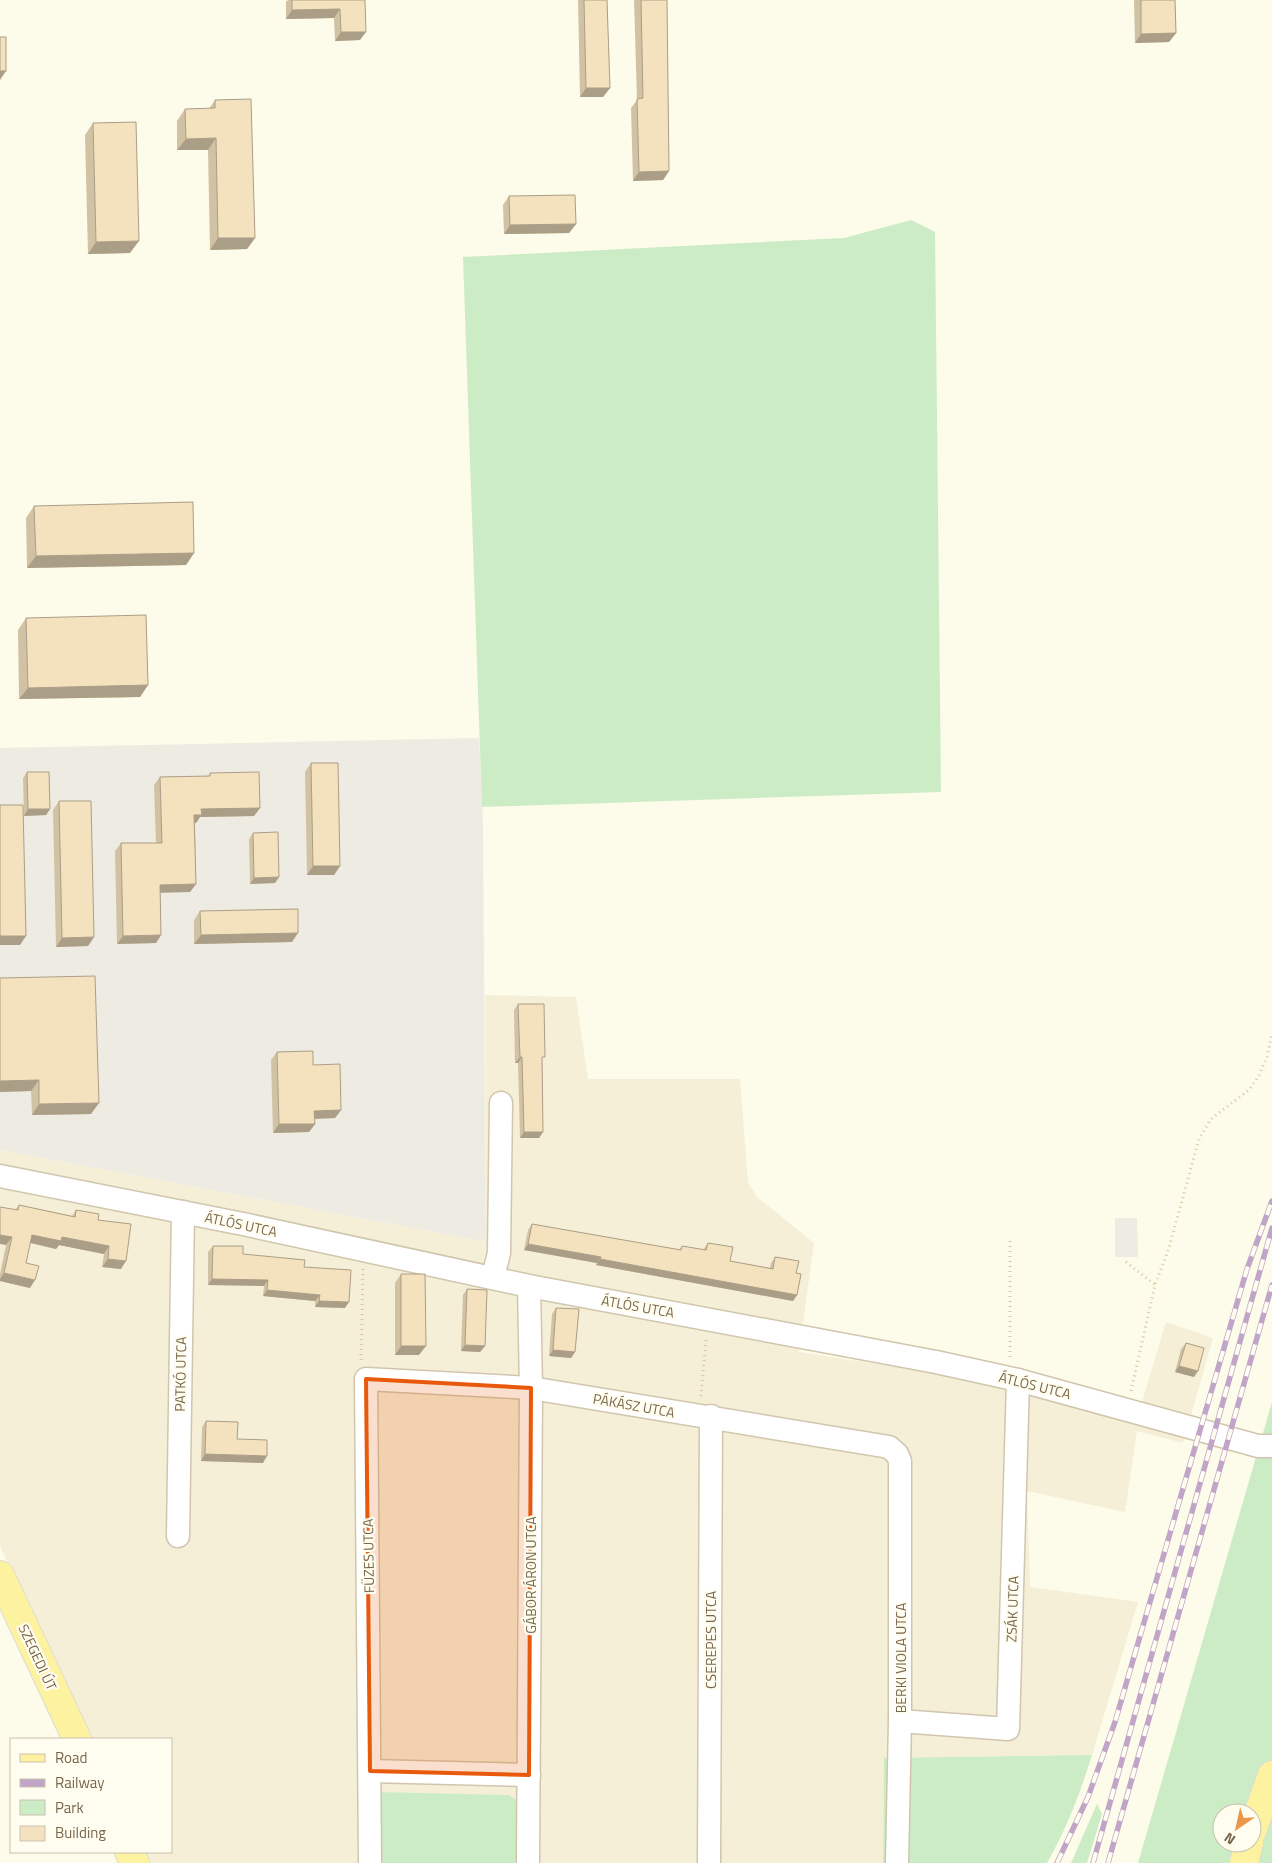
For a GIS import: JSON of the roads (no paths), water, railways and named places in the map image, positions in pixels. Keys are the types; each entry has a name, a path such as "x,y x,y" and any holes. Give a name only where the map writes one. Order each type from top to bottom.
{"main road":[{"name":"SZEGEDI ÚT","path":"0,1575 77,1738"},
{"path":"1262,1803 1272,1775"}],"street":[{"path":"493,1278 499,1253 501,1104"},
{"name":"ÁTLÓS UTCA","path":"0,1176 182,1212 529,1286 936,1362 1127,1409 1258,1446 1272,1446"},
{"name":"PATKÓ UTCA","path":"178,1536 182,1212"},
{"name":"GÁBOR ÁRON UTCA","path":"528,1863 531,1388 529,1286"},
{"name":"PÁKÁSZ UTCA","path":"366,1380 531,1388 889,1447 897,1454"},
{"name":"FÜZES UTCA","path":"366,1380 370,1863"},
{"name":"ZSÁK UTCA","path":"900,1721 1008,1729 1014,1380"},
{"name":"CSEREPES UTCA","path":"706,1416 709,1863"},
{"name":"BERKI VIOLA UTCA","path":"897,1454 900,1461 900,1721 897,1863"},
{"path":"370,1771 528,1775"}],"railway":[{"path":"1057,1863 1088,1797 1115,1722 1247,1269 1272,1201"},
{"path":"1093,1863 1272,1228"},
{"path":"1108,1863 1272,1285"}]}
